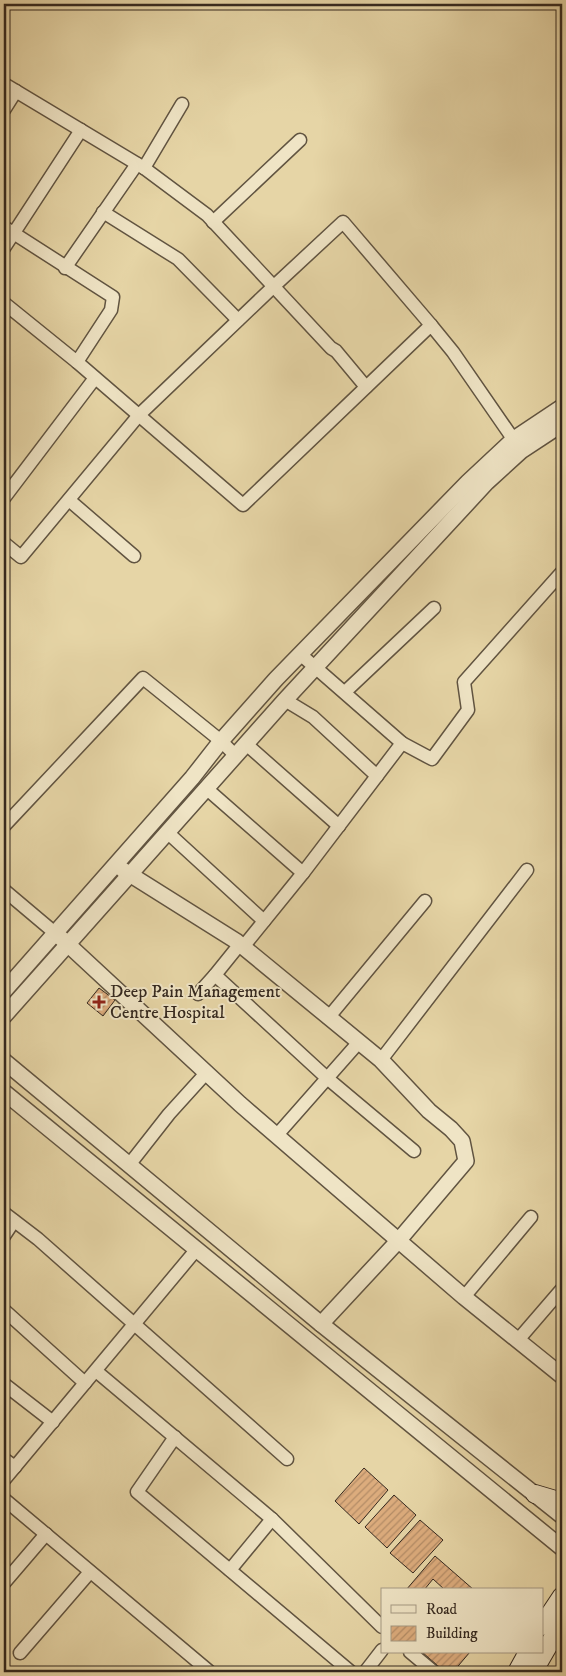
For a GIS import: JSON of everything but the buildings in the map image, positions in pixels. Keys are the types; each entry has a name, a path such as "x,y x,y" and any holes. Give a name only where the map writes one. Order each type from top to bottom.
{"main road":[{"path":"535,1494 562,1502"},
{"path":"544,1623 562,1596"},
{"path":"544,1653 562,1622"},
{"path":"517,1672 527,1654"},
{"path":"533,1672 543,1654"}],"street":[{"path":"4,84 140,166 206,215 331,348 336,351 366,387"},
{"path":"4,110 16,91"},
{"path":"65,268 103,212 140,166 182,104"},
{"path":"4,248 8,230 82,130"},
{"path":"213,222 300,140"},
{"path":"103,212 178,259 238,320"},
{"path":"4,542 21,557 139,415 344,222 453,352 517,445"},
{"path":"8,230 113,297 111,310 77,362"},
{"path":"6,310 77,362 243,505 431,325"},
{"path":"4,498 95,378"},
{"path":"4,991 192,778 221,741 300,654 468,482 517,445 562,407"},
{"path":"4,1016 207,789 240,749 487,482 517,445 562,424"},
{"path":"69,500 134,556"},
{"path":"300,654 402,743 432,759 468,710 464,682 562,572"},
{"path":"345,692 434,608"},
{"path":"4,826 143,678 221,741 240,749 338,826"},
{"path":"285,700 313,717 377,776"},
{"path":"198,994 264,921 402,743"},
{"path":"207,789 303,873"},
{"path":"167,832 264,921"},
{"path":"116,864 241,945 381,1060 429,1111 462,1141 466,1161 399,1240 321,1324"},
{"path":"381,1060 527,870"},
{"path":"4,890 68,944 277,1135 464,1297 562,1376"},
{"path":"328,1018 425,901"},
{"path":"215,976 327,1078 414,1151"},
{"path":"277,1135 359,1042"},
{"path":"4,1061 321,1324 562,1516"},
{"path":"129,1165 169,1114 206,1072"},
{"path":"4,1092 562,1548"},
{"path":"4,1213 38,1239 288,1459"},
{"path":"464,1297 531,1217"},
{"path":"4,1236 14,1221"},
{"path":"4,1480 196,1250"},
{"path":"518,1340 562,1289"},
{"path":"4,1310 85,1383"},
{"path":"96,1371 272,1518 381,1626"},
{"path":"4,1384 53,1422"},
{"path":"175,1438 137,1492 351,1672"},
{"path":"4,1459 15,1467"},
{"path":"4,1499 210,1672"},
{"path":"230,1570 272,1518"},
{"path":"4,1583 46,1534"},
{"path":"20,1653 90,1572"},
{"path":"364,1672 381,1651"},
{"path":"412,1654 434,1672"}],"place":[{"name":"Deep Pain Management Centre Hospital","path":"99,1002"}]}
